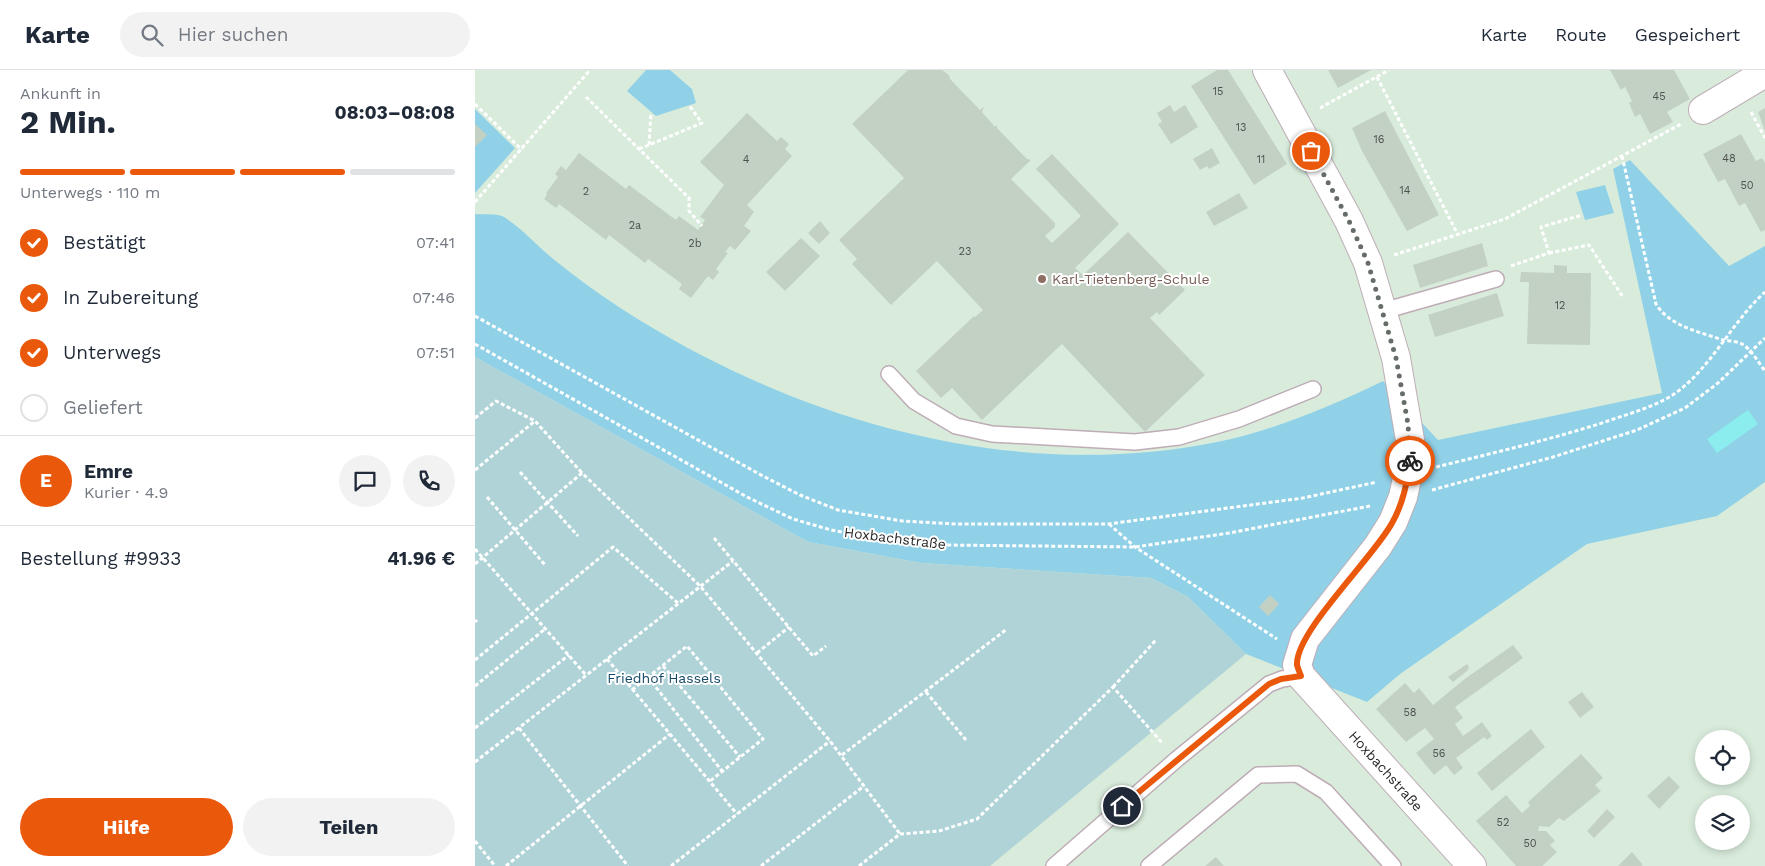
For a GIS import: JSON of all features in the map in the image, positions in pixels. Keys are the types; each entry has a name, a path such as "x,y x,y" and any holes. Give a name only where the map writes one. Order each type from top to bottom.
{"street":[{"path":"1267,70 1349,221 1368,263 1396,358 1408,424 1410,458 1403,497 1393,522 1378,546 1305,639 1300,665"},
{"path":"1703,110 1765,73"},
{"name":"Hoxbachstraße","path":"1300,665 1472,866"}],"lane":[{"path":"1383,311 1501,276"},
{"path":"889,374 914,401 955,426 991,434 1135,442 1179,437 1239,419 1313,389"},
{"path":"1054,866 1177,759 1269,684 1281,679 1300,665"},
{"path":"1149,866 1258,775 1297,774 1326,792 1393,866"}],"path":[{"path":"475,202 590,70"},
{"path":"1296,122 1389,70"},
{"path":"1377,77 1457,233"},
{"path":"586,97 689,198 689,211 701,226"},
{"path":"475,104 522,150"},
{"path":"639,149 702,123 689,105"},
{"path":"1368,263 1505,219 1703,110"},
{"path":"649,145 651,113"},
{"path":"1622,156 1656,304 1662,315 1702,332 1741,344 1751,351 1765,371"},
{"path":"1549,253 1541,227 1582,215"},
{"path":"1501,276 1510,267 1519,262 1549,253 1589,245 1623,297"},
{"name":"Hoxbachstraße","path":"475,344 747,497 793,519 831,530 883,540 943,545 1135,547 1229,533 1370,506 1553,457 1637,430 1685,408 1718,383 1765,338"},
{"path":"475,418 495,401 535,421 582,473 701,587 830,740 900,834"},
{"path":"475,470 535,421"},
{"path":"520,472 579,536"},
{"path":"475,564 582,473"},
{"path":"487,497 545,565"},
{"path":"1108,524 1135,547 1300,665"},
{"path":"714,538 813,656 826,646"},
{"path":"475,660 613,547 679,604"},
{"path":"475,549 586,675"},
{"path":"475,762 733,561"},
{"path":"757,653 789,627"},
{"path":"475,686 545,629"},
{"path":"841,756 1007,629"},
{"path":"859,866 900,834 939,831 977,819 1113,687 1156,640"},
{"path":"632,690 687,646 763,739 710,781"},
{"path":"475,728 569,655"},
{"path":"607,660 737,814"},
{"path":"663,666 740,757"},
{"path":"648,677 723,771"},
{"path":"1113,687 1177,759"},
{"path":"926,692 966,740"},
{"path":"519,728 628,866"},
{"path":"506,866 670,734"},
{"path":"671,866 830,740"},
{"path":"761,866 864,786"},
{"path":"475,841 495,866"}],"shaded area":[{"path":"646,70 670,70 692,89 696,103 656,116 627,91"},
{"path":"475,109 515,148 475,193"},
{"path":"1630,160 1729,266 1765,246 1765,482 1717,516 1587,544 1400,674 1367,702 1246,654 1188,597 1151,578 921,563 808,542 475,357 475,214 494,215 504,217 511,222 577,278 609,300 641,321 706,358 775,389 846,416 919,436 993,449 1067,455 1142,453 1217,442 1260,431 1322,409 1383,381 1438,440 1662,393 1613,169"},
{"path":"1605,185 1614,213 1585,220 1576,192"},
{"path":"1748,410 1758,424 1717,453 1707,439"}],"green space":[{"name":"Friedhof Hassels","path":"475,357 808,542 921,563 1151,578 1188,597 1246,654 990,866 475,866"}],"building":[{"path":"908,70 942,70 949,75 950,79 980,110 984,107 982,112 995,127 997,125 997,128 1027,159 1031,160 1011,179 1055,223 1055,227 1045,236 1052,243 1081,216 1036,169 1052,154 1119,224 1075,268 1083,275 1128,232 1185,290 1159,315 1157,312 1150,318 1205,375 1145,432 1062,344 982,420 952,388 941,398 916,371 974,316 983,310 937,261 891,305 852,264 857,259 839,240 904,178 852,124"},
{"path":"1217,70 1228,70 1287,164 1254,185 1191,86"},
{"path":"1328,70 1371,70 1338,88"},
{"path":"1610,70 1674,70 1690,99 1667,112 1673,122 1650,134 1640,114 1635,117 1629,103 1632,101 1625,87 1621,90"},
{"path":"1170,105 1174,112 1185,105 1198,127 1171,144 1158,124 1162,122 1157,113"},
{"path":"1765,108 1765,131 1758,112"},
{"path":"1385,111 1439,215 1407,231 1362,151 1352,128"},
{"path":"747,113 777,141 781,137 789,144 785,149 792,156 747,205 754,212 744,226 751,231 735,250 730,246 725,252 728,253 716,269 719,272 713,280 708,276 691,298 679,289 682,284 648,259 645,263 609,235 606,240 559,204 556,208 544,199 547,195 546,193 558,177 555,174 561,166 566,170 579,153 626,189 629,185 676,220 679,216 698,230 705,220 700,217 724,185 700,162"},
{"path":"475,124 487,135 475,147"},
{"path":"1741,134 1756,161 1762,158 1765,163 1765,230 1761,232 1745,203 1739,206 1725,179 1718,182 1703,154"},
{"path":"1212,148 1220,163 1209,169 1207,166 1200,170 1193,159"},
{"path":"1239,193 1248,208 1214,226 1206,212"},
{"path":"820,221 830,233 819,244 808,233"},
{"path":"801,238 820,256 785,291 766,272"},
{"path":"1482,243 1488,266 1420,288 1413,265"},
{"path":"1554,265 1567,266 1567,273 1591,273 1590,345 1527,344 1529,282 1520,282 1521,272 1554,273"},
{"path":"1497,293 1504,316 1435,337 1428,315"},
{"path":"1270,595 1279,604 1268,616 1259,607"},
{"path":"1513,645 1523,658 1455,707 1463,718 1455,724 1463,736 1482,722 1492,736 1487,740 1484,737 1456,758 1463,768 1454,775 1446,765 1434,775 1416,753 1434,739 1425,728 1406,742 1376,709 1405,683 1414,693 1419,688 1433,705 1466,678"},
{"path":"1467,664 1469,667 1467,671 1453,682 1448,677"},
{"path":"1582,692 1594,707 1580,718 1568,702"},
{"path":"1531,729 1545,747 1492,791 1477,773"},
{"path":"1581,754 1603,778 1595,785 1601,791 1564,821 1559,818 1549,827 1539,826 1538,831 1546,831 1555,841 1550,845 1557,852 1542,866 1516,866 1476,821 1506,795 1522,813 1530,806 1528,802"},
{"path":"1669,776 1680,787 1659,809 1647,796"},
{"path":"1607,809 1615,817 1594,838 1587,831"},
{"path":"1632,852 1643,865 1618,866"},
{"path":"1216,857 1224,866 1205,866"}],"way so far":[{"path":"1311,151 1349,221 1368,263 1396,358 1408,424 1410,461"}],"place":[{"name":"Karl-Tietenberg-Schule","path":"1042,279"}],"route":[{"path":"1122,806 1269,684 1281,679 1301,676 1297,665 1305,639 1378,546 1393,522 1403,497 1410,461"}]}
